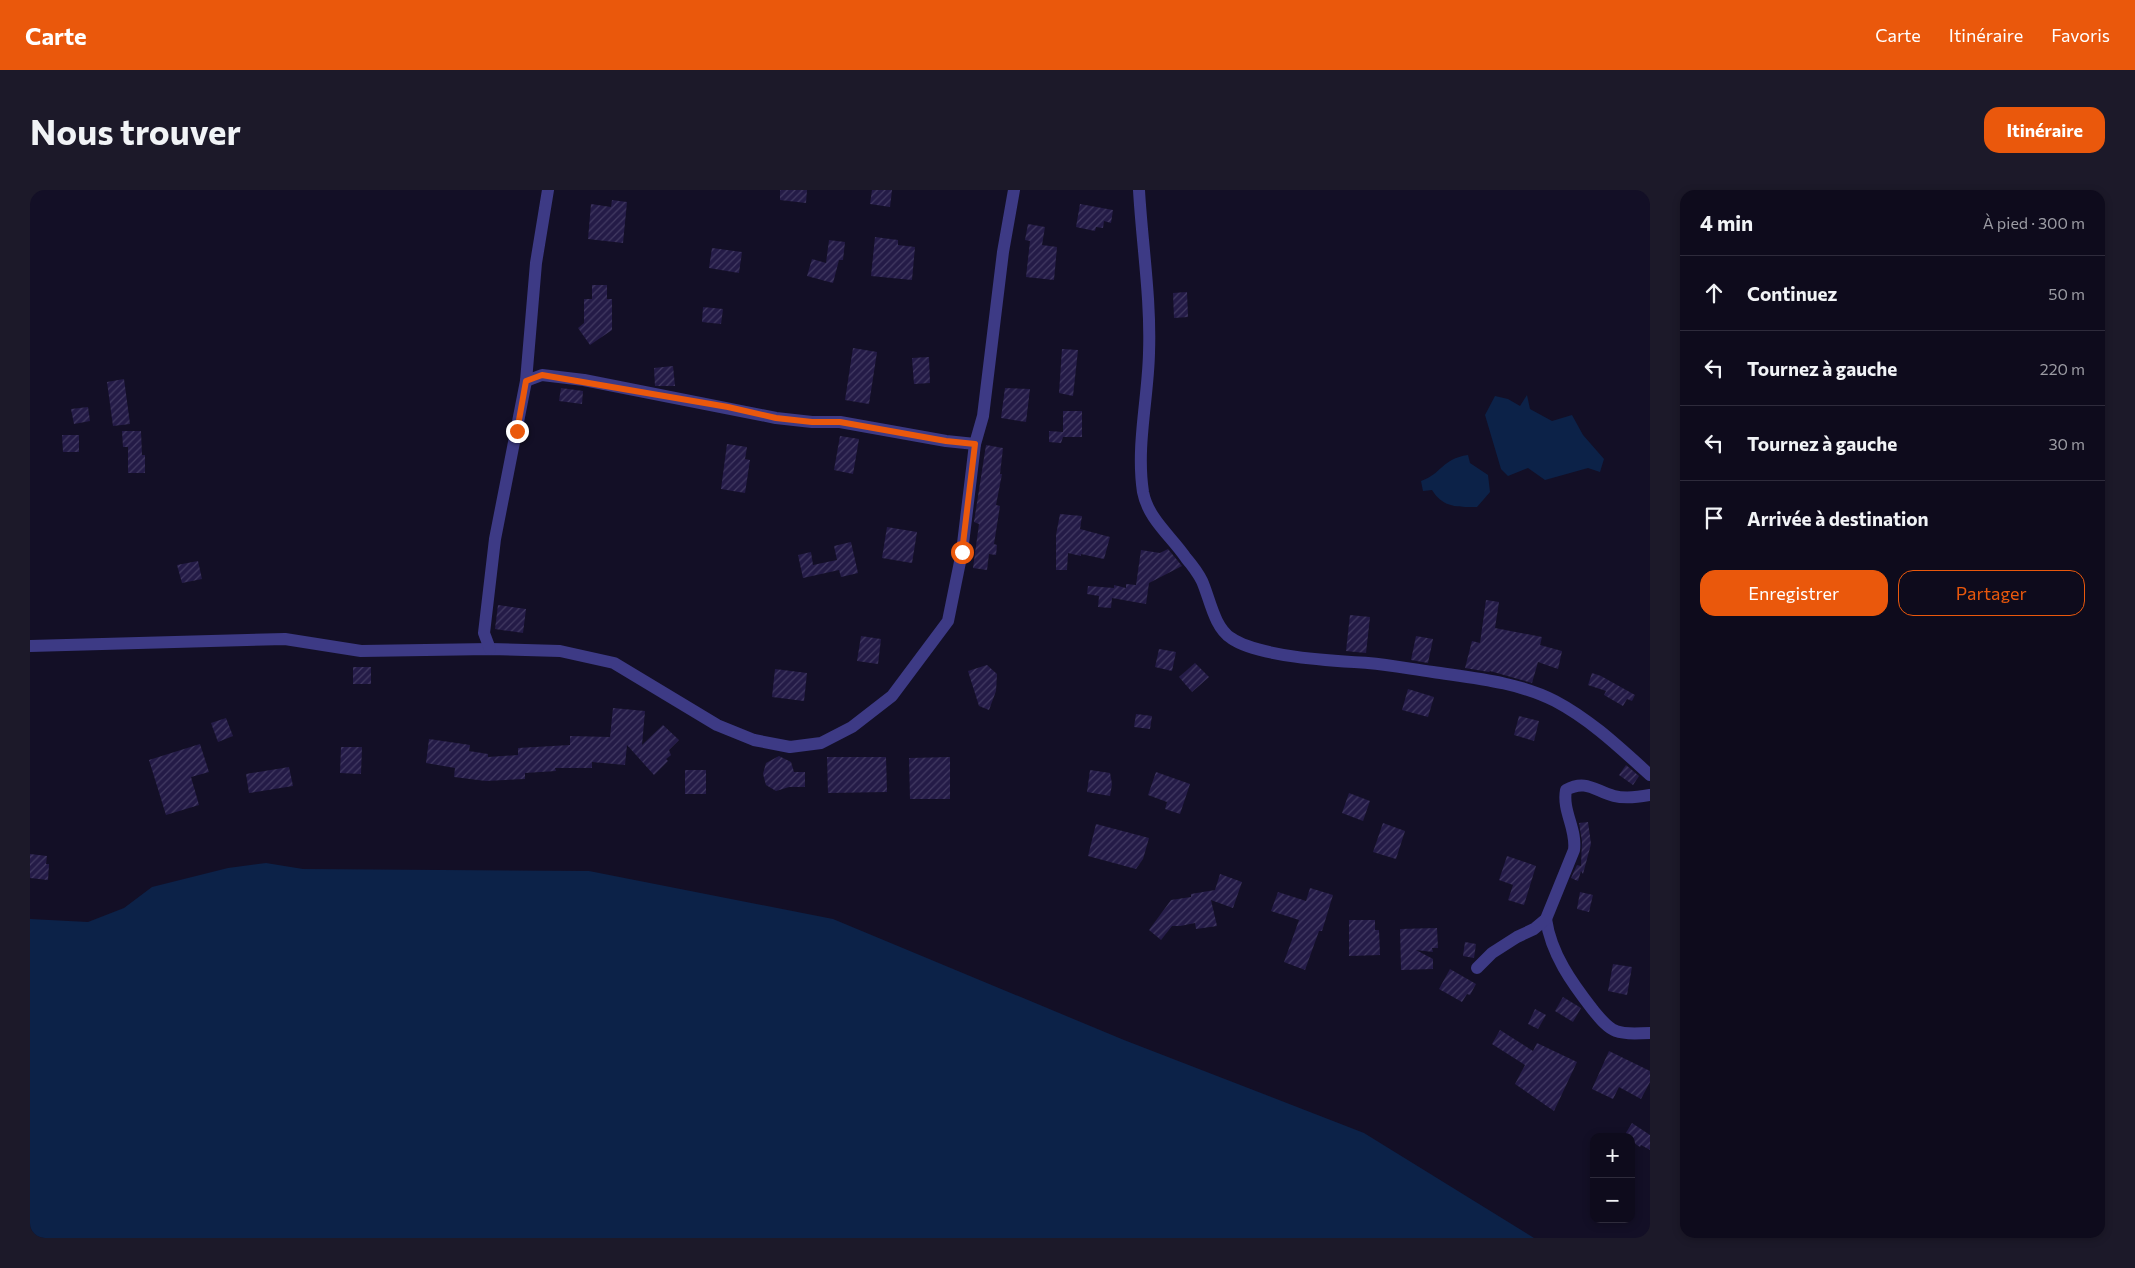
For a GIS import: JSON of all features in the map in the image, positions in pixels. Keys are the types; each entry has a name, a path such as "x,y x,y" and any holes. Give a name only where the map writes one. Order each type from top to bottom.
{"street":[{"path":"490,649 484,633 495,539 526,381 536,263 548,190"},
{"path":"30,646 285,639 361,651 490,649 560,651 614,663 718,725 754,740 790,746 821,743 852,728 892,696 948,621 962,552 975,444 983,416 1003,252 1014,190"},
{"path":"1139,190 1148,300 1149,344 1142,444 1144,494 1151,512 1161,528 1183,553 1201,579 1224,632 1241,644 1266,651 1322,660 1372,664 1472,678 1530,691 1554,701 1607,736 1650,775"},
{"path":"526,381 542,375 584,380 776,418 812,422 840,422 946,441 975,444"},
{"path":"1477,968 1492,954 1517,937 1534,929 1546,919 1574,850 1576,840 1564,800 1566,790 1575,785 1584,785 1614,796 1650,795"},
{"path":"1546,919 1548,932 1565,971 1576,989 1601,1018 1615,1031 1650,1033"}],"water":[{"path":"1527,395 1530,409 1552,421 1572,415 1583,435 1604,459 1600,472 1588,468 1545,480 1528,468 1508,476 1501,469 1485,415 1495,396 1508,399 1520,406"},
{"path":"1468,455 1470,463 1488,475 1490,492 1477,507 1452,505 1441,500 1432,490 1423,491 1421,481 1433,475 1452,460"},
{"path":"266,863 303,869 589,871 833,919 1124,1040 1364,1133 1534,1238 30,1238 30,919 88,922 124,908 152,887 228,868"}],"building":[{"path":"780,190 807,190 806,203 780,200"},
{"path":"872,190 892,190 890,207 870,204"},
{"path":"612,200 627,202 623,243 588,239 591,204 611,207"},
{"path":"1080,204 1113,210 1111,223 1104,221 1103,228 1096,227 1095,231 1076,227"},
{"path":"1028,224 1045,227 1042,245 1057,247 1054,280 1026,277 1030,241 1025,240"},
{"path":"875,237 898,240 898,245 915,247 912,280 871,276"},
{"path":"829,240 845,242 843,260 839,260 833,283 807,276 812,259 826,263"},
{"path":"712,248 742,252 739,273 709,268"},
{"path":"592,285 607,285 607,299 612,299 612,330 590,345 578,328 584,323 584,299 592,299"},
{"path":"1187,292 1188,317 1174,318 1173,293"},
{"path":"703,307 723,309 721,324 702,322"},
{"path":"853,348 877,352 869,404 845,400"},
{"path":"1062,349 1078,350 1073,396 1059,393"},
{"path":"929,357 930,383 914,384 912,358"},
{"path":"673,366 675,386 655,386 654,368"},
{"path":"124,379 130,424 113,426 107,382"},
{"path":"561,388 583,391 582,404 559,401"},
{"path":"1005,388 1030,389 1026,422 1001,418"},
{"path":"88,407 90,421 74,424 71,409"},
{"path":"1063,411 1082,411 1082,437 1063,437 1061,443 1049,442 1049,431 1063,432"},
{"path":"122,431 141,431 142,455 145,455 145,473 128,473 128,447 123,447"},
{"path":"62,435 79,435 79,452 63,452"},
{"path":"840,436 859,439 853,474 834,470"},
{"path":"727,444 747,447 745,459 750,460 745,493 721,489"},
{"path":"986,445 1003,448 1000,474 1002,474 996,505 1000,506 994,544 997,545 996,555 989,554 987,570 973,568 979,524 974,522"},
{"path":"1060,514 1082,516 1080,529 1110,537 1104,559 1068,553 1067,570 1056,570 1056,535"},
{"path":"887,527 917,532 912,563 882,558"},
{"path":"851,542 858,573 841,577 839,570 803,578 798,555 811,552 813,565 837,560 834,546"},
{"path":"1168,549 1182,566 1149,583 1146,604 1112,598 1111,608 1098,607 1099,596 1087,594 1088,586 1114,588 1114,585 1126,588 1126,584 1136,585 1141,550 1160,553"},
{"path":"198,561 202,579 182,583 177,565"},
{"path":"1486,600 1499,602 1495,628 1542,637 1540,645 1562,651 1558,669 1538,662 1532,683 1490,671 1465,668 1472,641 1480,643"},
{"path":"498,605 526,609 523,633 495,629"},
{"path":"1350,615 1370,617 1366,653 1346,651"},
{"path":"861,636 881,639 878,664 857,661"},
{"path":"1416,636 1433,639 1428,663 1411,660"},
{"path":"1159,649 1176,652 1172,671 1155,667"},
{"path":"1195,663 1209,677 1192,692 1179,677"},
{"path":"987,665 997,674 996,691 989,710 979,706 968,671"},
{"path":"353,667 371,667 371,684 353,684"},
{"path":"775,669 807,673 804,701 772,697"},
{"path":"1592,673 1635,695 1632,701 1627,699 1623,706 1604,695 1606,691 1588,685"},
{"path":"1408,689 1434,697 1428,717 1402,710"},
{"path":"613,708 645,711 642,745 663,725 679,740 669,750 671,755 666,759 668,761 654,775 627,745 625,765 592,762 592,768 555,768 556,771 525,773 525,779 486,781 454,777 455,768 426,763 429,739 470,745 469,751 488,754 488,757 518,755 518,748 570,745 570,736 610,737"},
{"path":"1136,714 1152,716 1150,729 1134,727"},
{"path":"1519,716 1539,721 1534,741 1514,735"},
{"path":"226,718 233,736 218,742 211,723"},
{"path":"200,744 209,772 191,777 199,805 166,815 149,760"},
{"path":"341,747 362,747 361,774 340,773"},
{"path":"779,756 791,762 794,772 805,772 805,787 789,787 776,791 766,785 763,774 766,763"},
{"path":"827,757 886,757 887,792 828,793"},
{"path":"950,757 950,799 910,799 909,758"},
{"path":"1626,765 1639,776 1633,785 1619,775"},
{"path":"289,767 293,786 249,793 246,774"},
{"path":"685,770 706,770 706,794 685,794"},
{"path":"1090,770 1110,773 1112,784 1110,796 1087,792"},
{"path":"1156,772 1190,784 1180,814 1165,809 1167,802 1148,795"},
{"path":"1349,793 1370,801 1363,821 1342,813"},
{"path":"1588,822 1591,844 1583,874 1581,871 1578,881 1571,878 1577,865 1581,866 1582,841 1579,823"},
{"path":"1383,823 1405,831 1396,859 1373,852"},
{"path":"1096,824 1149,838 1143,859 1136,869 1088,856"},
{"path":"30,854 47,856 46,864 49,864 48,880 30,878"},
{"path":"1507,856 1536,866 1524,905 1508,900 1513,885 1499,880"},
{"path":"1220,874 1242,882 1233,908 1211,900 1217,926 1196,929 1195,923 1172,926 1161,940 1149,930 1171,900 1191,897 1191,894 1215,890"},
{"path":"1310,888 1333,895 1322,931 1319,931 1305,970 1284,962 1299,920 1271,911 1278,892 1306,901"},
{"path":"1580,892 1593,895 1589,912 1577,909"},
{"path":"1349,920 1375,920 1375,930 1379,930 1380,955 1349,956"},
{"path":"1437,928 1438,948 1432,948 1433,952 1416,950 1433,959 1433,969 1401,970 1400,929"},
{"path":"1465,942 1476,944 1474,958 1463,956"},
{"path":"1613,964 1632,967 1627,995 1608,991"},
{"path":"1450,969 1476,984 1470,995 1467,994 1462,1002 1439,989"},
{"path":"1563,997 1581,1008 1573,1022 1555,1011"},
{"path":"1535,1009 1546,1015 1538,1029 1528,1024"},
{"path":"1500,1030 1533,1051 1537,1043 1577,1062 1554,1111 1515,1084 1525,1065 1492,1044"},
{"path":"1609,1051 1650,1071 1650,1082 1641,1099 1619,1087 1613,1099 1592,1089"},
{"path":"1632,1123 1650,1135 1650,1150 1635,1144 1635,1133 1626,1133"}],"route":[{"path":"517,431 526,381 542,375 584,380 776,418 812,422 840,422 946,441 975,444 962,552"}]}
